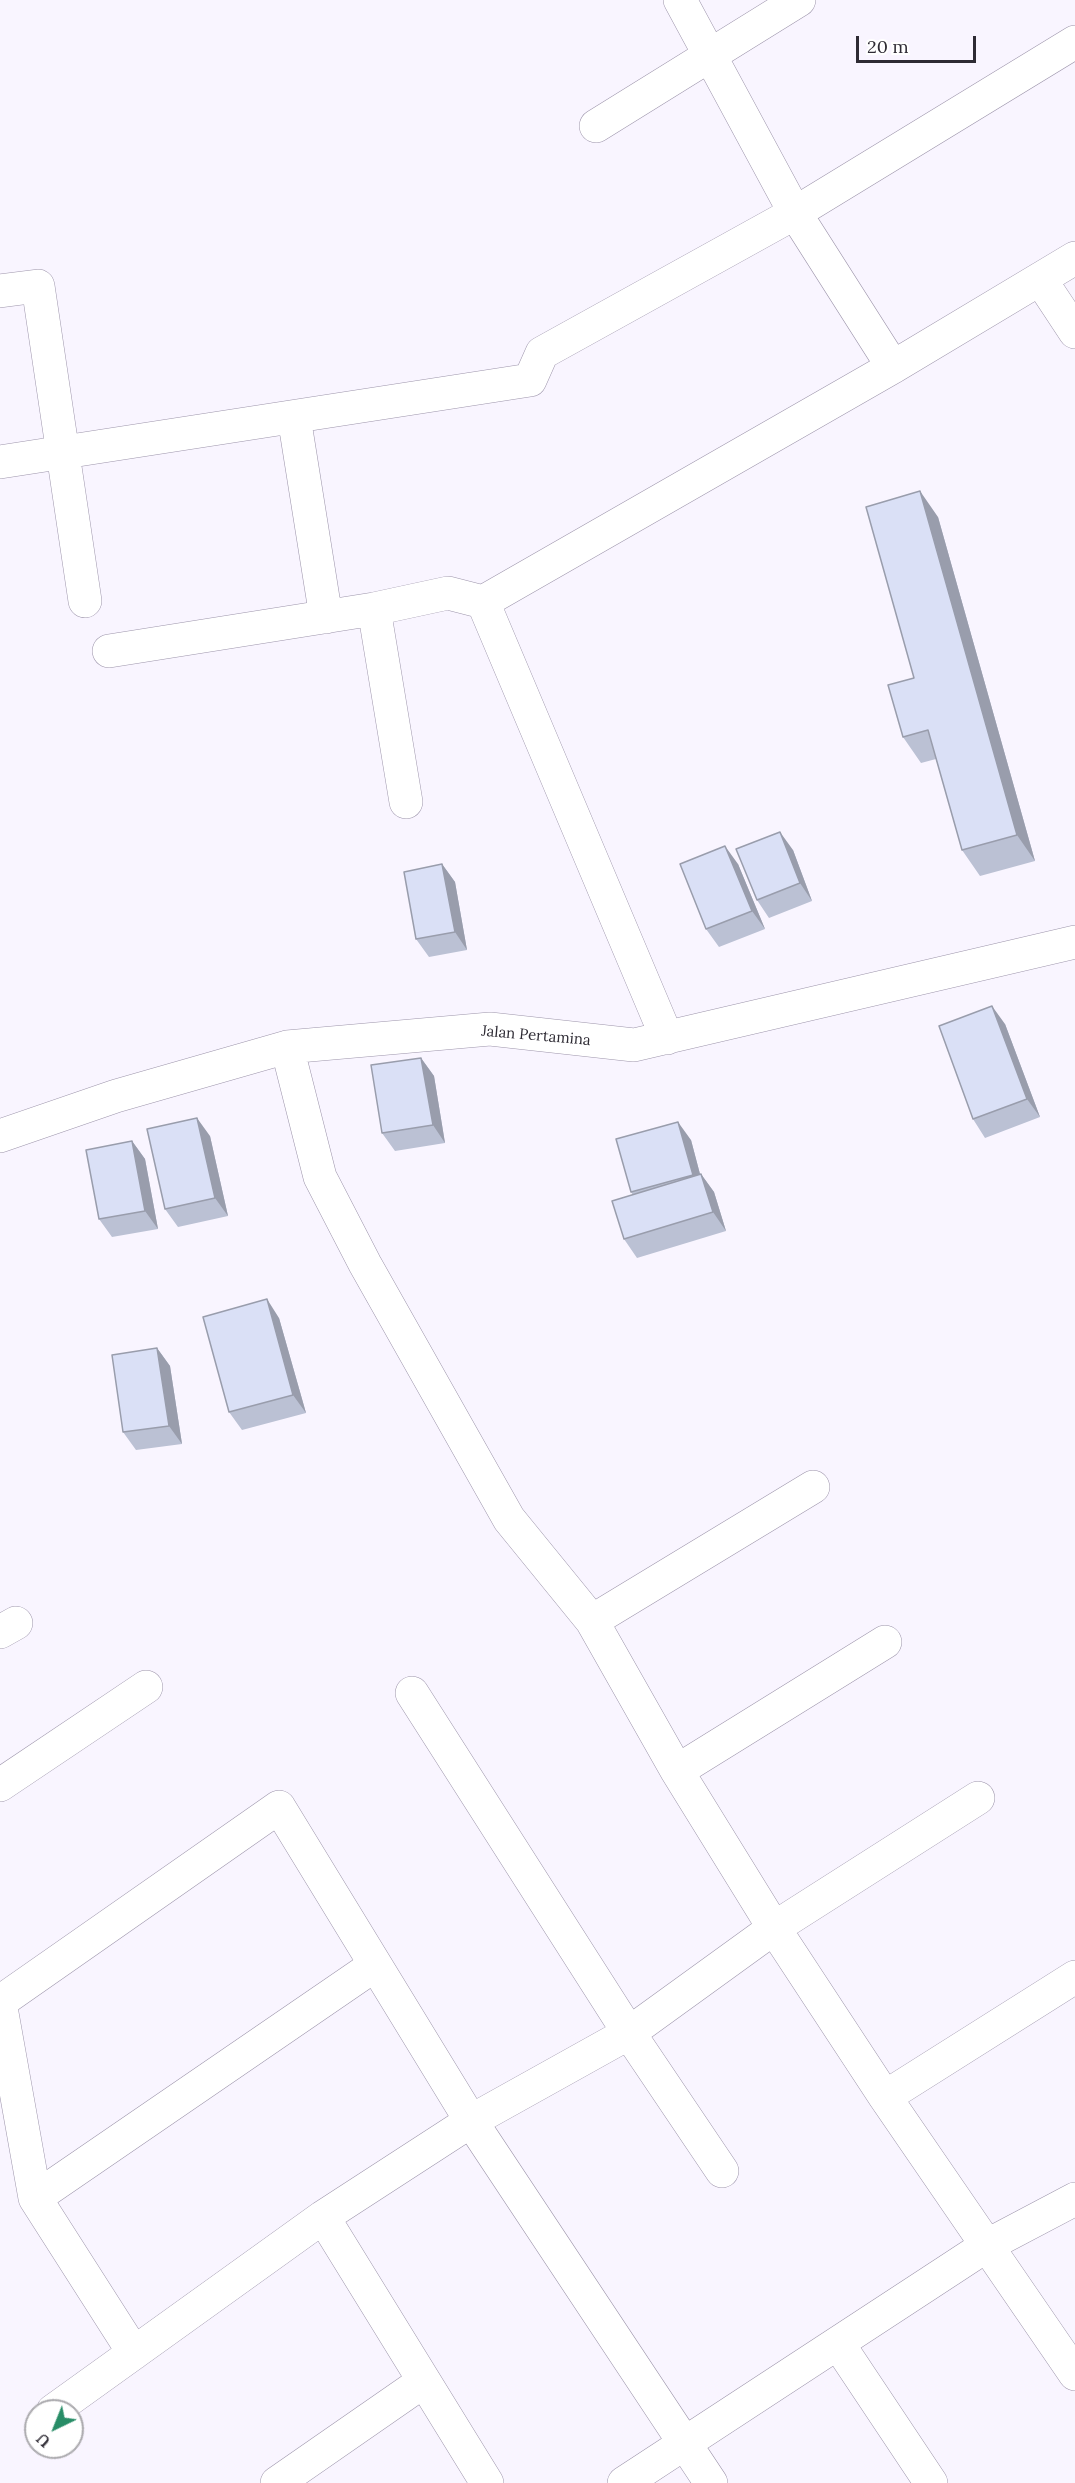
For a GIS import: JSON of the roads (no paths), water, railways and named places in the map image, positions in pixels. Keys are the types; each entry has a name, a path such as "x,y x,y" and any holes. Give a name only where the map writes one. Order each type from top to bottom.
{"street":[{"path":"680,0 795,213 893,367"},
{"path":"596,126 799,0"},
{"path":"0,462 530,380 542,353 795,213 1075,42"},
{"path":"109,651 374,609 448,593 483,602 893,367 1075,258"},
{"path":"1040,279 1075,332"},
{"path":"0,291 38,286 85,601"},
{"path":"294,417 326,616"},
{"path":"483,602 667,1038"},
{"path":"374,609 405,802"},
{"name":"Jalan Pertamina","path":"0,1136 116,1096 287,1047 490,1029 634,1045 1075,942"},
{"path":"287,1047 320,1177 365,1264 509,1519 591,1620 677,1771 774,1928 885,2097 1075,2374"},
{"path":"591,1620 813,1487"},
{"path":"677,1771 885,1642"},
{"path":"0,1785 146,1687"},
{"path":"412,1693 629,2032 722,2171"},
{"path":"70,2399 323,2217 471,2121 629,2032 774,1928 978,1798"},
{"path":"134,2353 35,2198 0,2002 279,1807 471,2121 711,2483"},
{"path":"35,2198 375,1965"},
{"path":"885,2097 1075,1977"},
{"path":"624,2483 986,2246 1075,2199"},
{"path":"323,2217 487,2483"},
{"path":"839,2344 932,2483"},
{"path":"277,2483 424,2381"}]}
